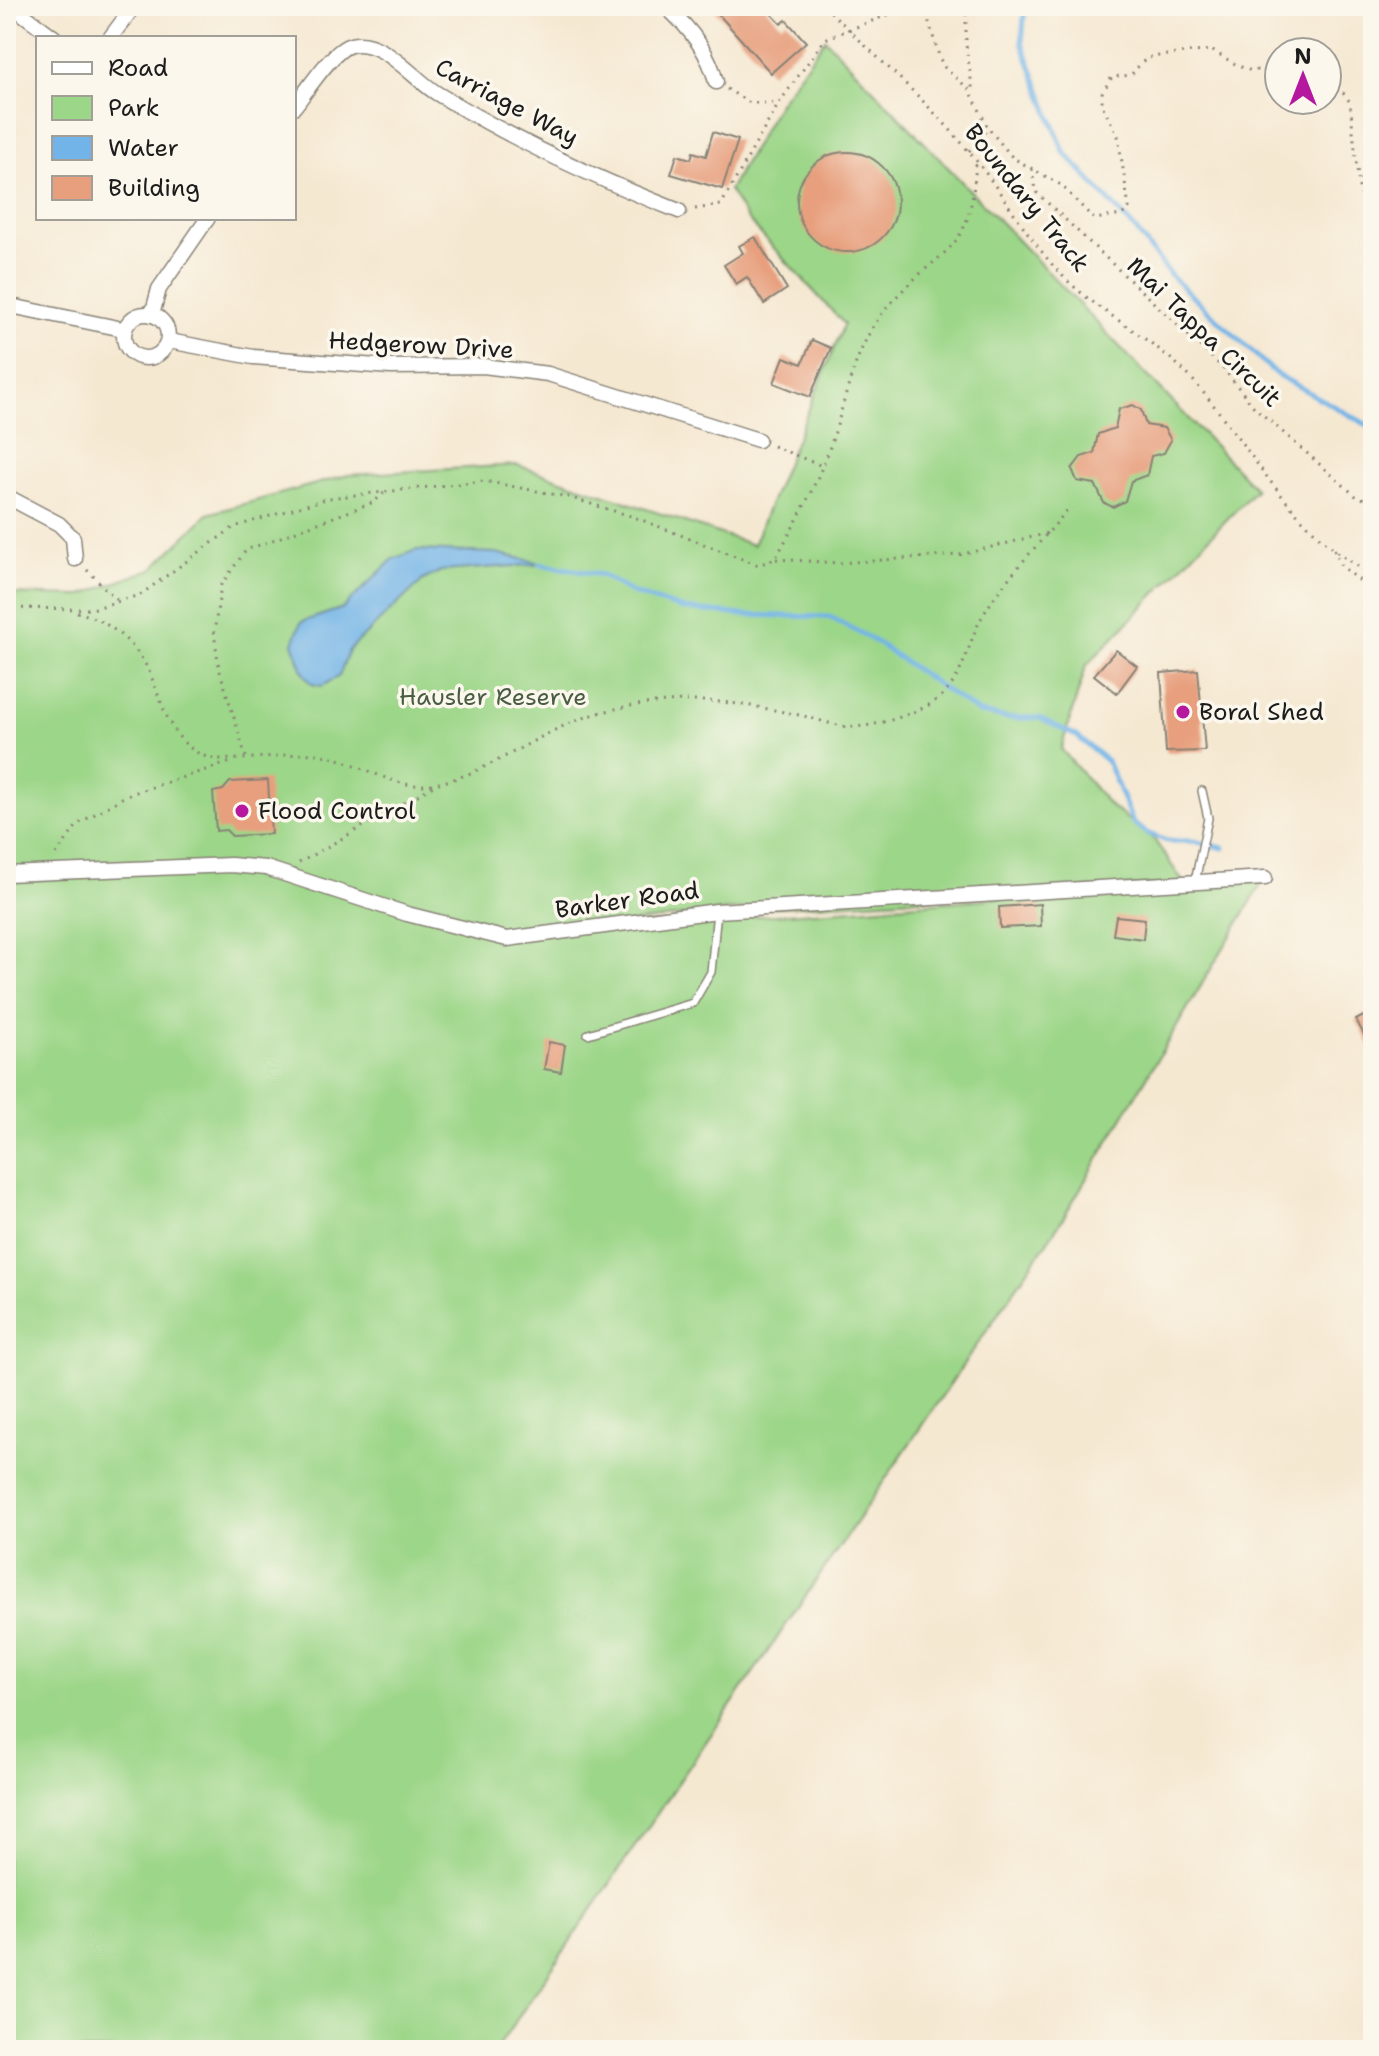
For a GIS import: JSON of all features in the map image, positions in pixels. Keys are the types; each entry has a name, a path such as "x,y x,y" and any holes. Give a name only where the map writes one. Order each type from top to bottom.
{"street":[{"path":"12,6 52,36"},
{"path":"112,36 134,6"},
{"path":"665,6 681,19 712,63 716,82"},
{"name":"Carriage Way","path":"296,105 340,50 352,44 372,46 436,93 636,194 679,211"},
{"path":"152,315 159,289 207,220"},
{"path":"6,305 123,329"},
{"path":"152,315 168,325 169,341 155,356 138,359 125,349 123,329 135,316 152,315"},
{"name":"Hedgerow Drive","path":"169,341 253,357 391,367 483,366 548,374 758,440"},
{"path":"6,496 59,524 73,538 75,559"},
{"name":"Barker Road","path":"6,874 231,865 283,873 407,914 507,939 717,911 1265,878"}],"lane":[{"path":"1195,882 1208,818 1202,791"},
{"path":"588,1034 693,1003 711,972 717,911"}],"path":[{"name":"Boundary Track","path":"825,6 969,151 1057,269 1086,297 1168,356 1197,384 1292,506 1356,566 1373,575"},
{"path":"679,211 721,205 779,103 825,39 878,16 911,6"},
{"name":"Mai Tappa Circuit","path":"924,6 945,68 963,82 988,128 1013,158 1061,185 1094,219 1122,215 1129,208 1126,179 1120,167 1118,136 1102,105 1105,85 1112,77 1131,75 1151,57 1211,50 1251,71 1263,69"},
{"path":"966,6 966,45 973,97"},
{"path":"716,82 750,103 779,103"},
{"path":"1343,93 1350,102 1359,187 1373,236"},
{"path":"969,151 988,128"},
{"path":"775,559 822,466 855,360 889,304 961,239 973,206 976,160"},
{"name":"Mai Tappa Circuit","path":"1032,169 1035,191 1222,367 1254,407 1357,497 1373,501"},
{"path":"758,440 822,466"},
{"path":"6,608 72,610 140,595 234,527 329,498 484,481 523,486 634,517 758,565 775,559 838,563 959,555 1049,533"},
{"path":"246,757 219,668 214,633 221,585 246,550 374,502 387,490"},
{"path":"283,873 438,784 574,721 650,701 720,701 852,727 897,717 937,699 950,689 967,661 983,613 1068,509"},
{"path":"1333,546 1341,566 1373,591"},
{"path":"75,559 118,601"},
{"path":"72,610 95,617 116,629 151,674 160,706 185,742 203,756 229,760 316,754 350,760 400,784 438,784"},
{"path":"51,872 56,856 78,824 127,795 246,757"}],"green space":[{"name":"Hausler Reserve","path":"825,39 1256,489 1086,666 1061,749 1110,806 1153,838 1184,883 717,911 586,929 1265,878 1060,1223 496,2050 6,2050 6,882 169,870 6,870 6,594 80,596 152,569 208,514 348,475 517,465 753,545 844,324 747,219 729,190 779,103"}],"water":[{"path":"417,550 496,553 544,564 441,571 423,580 349,650 339,676 322,686 312,684 304,674 293,643 301,622 343,608 393,559"}],"building":[{"path":"711,6 764,6 781,24 786,20 806,42 771,73"},
{"path":"713,132 738,140 722,189 671,174 677,155 691,159 693,152 706,156"},
{"path":"847,152 866,156 883,166 893,183 897,202 893,221 883,238 866,248 847,252 828,248 811,238 801,221 797,202 801,183 811,166 828,156"},
{"path":"755,237 787,289 764,304 747,277 736,284 724,265 743,253 739,246"},
{"path":"812,340 831,348 810,397 774,383 784,357 802,364"},
{"path":"1133,405 1141,410 1146,425 1164,428 1171,440 1164,453 1151,456 1147,475 1131,481 1125,501 1113,507 1104,503 1095,484 1077,481 1072,469 1081,457 1094,453 1098,434 1115,428 1119,409"},
{"path":"1116,650 1137,666 1117,693 1094,675"},
{"name":"Boral Shed","path":"1198,670 1205,751 1166,752 1161,673"},
{"name":"Flood Control","path":"268,780 271,834 232,836 226,830 216,831 213,792 223,790 230,782"},
{"path":"1040,904 1041,926 1000,928 999,907"},
{"path":"1116,916 1145,919 1143,939 1113,935"},
{"path":"1373,1011 1373,1051 1356,1020"},
{"path":"549,1042 565,1045 561,1072 544,1069"}],"waterway":[{"path":"1025,6 1022,43 1064,152 1135,229 1172,277 1276,374 1373,428"},
{"path":"539,564 602,575 632,593 684,609 742,615 830,617 873,640 979,713 1007,718 1039,718 1077,736 1107,761 1133,823 1147,833 1167,841 1193,841 1224,848"}],"place":[{"name":"Boral Shed","path":"1183,712"},
{"name":"Flood Control","path":"242,811"}]}
